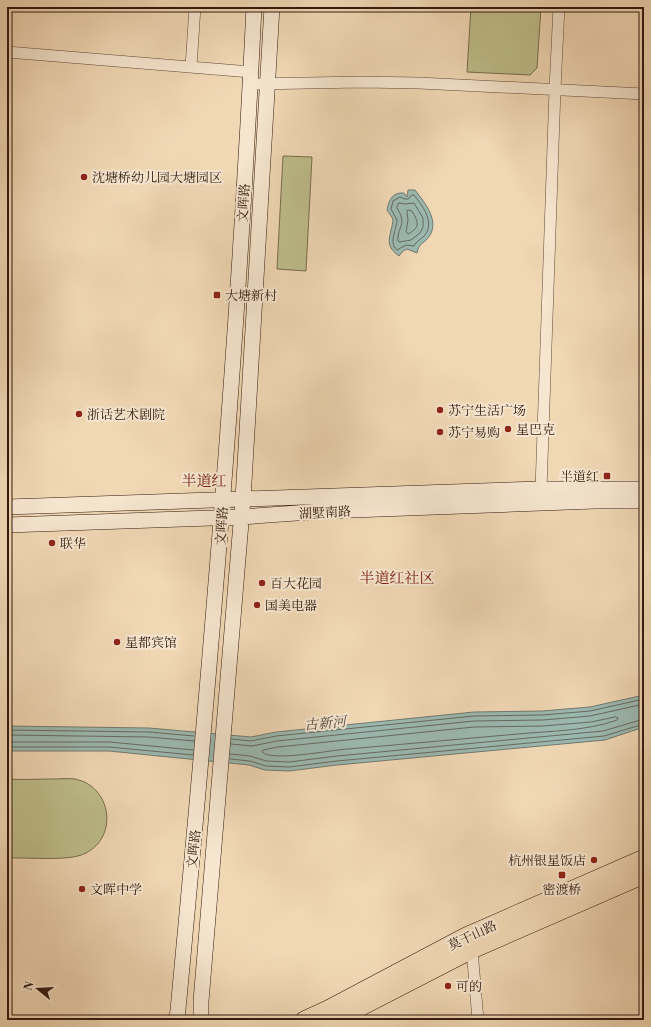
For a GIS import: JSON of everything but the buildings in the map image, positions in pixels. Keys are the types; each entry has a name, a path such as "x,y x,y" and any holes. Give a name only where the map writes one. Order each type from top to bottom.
{"main road":[{"name":"文晖路","path":"177,1020 205,729 222,518 251,78 254,7"},
{"name":"文晖路","path":"201,1020 201,1001 243,498 272,7"},
{"name":"湖墅南路","path":"7,507 541,489 644,489"},
{"name":"湖墅南路","path":"7,525 222,518 325,511 595,501 644,501"},
{"name":"莫干山路","path":"304,1020 328,1009 466,936 644,858"},
{"name":"莫干山路","path":"336,1020 472,950 644,875"}],"street":[{"path":"191,67 195,7"},
{"path":"541,489 555,89 560,7"},
{"path":"7,52 191,67 251,78 267,83 362,82 555,89 644,94"},
{"path":"472,950 478,1020"}],"green space":[{"path":"471,7 541,7 537,68 530,75 467,72"},
{"path":"283,156 312,157 306,271 277,269"},
{"path":"7,779 75,779 87,783 97,791 103,801 107,824 103,835 96,845 86,853 79,856 59,858 7,858"}],"water":[{"path":"408,190 415,190 423,201 430,213 433,226 432,232 420,246 417,253 407,249 399,256 394,252 389,243 393,219 387,210 390,200 394,195 404,193 407,197"},
{"path":"644,695 644,727 605,740 337,765 289,771 265,770 249,765 109,751 7,751 7,726 149,728 251,737 276,732 474,712 542,711 590,707"}],"place":[{"name":"沈塘桥幼儿园大塘园区","path":"84,177"},
{"name":"大塘新村","path":"217,295"},
{"name":"苏宁生活广场","path":"440,410"},
{"name":"浙话艺术剧院","path":"79,414"},
{"name":"星巴克","path":"508,429"},
{"name":"苏宁易购","path":"440,432"},
{"name":"半道红","path":"607,476"},
{"name":"联华","path":"52,543"},
{"name":"百大花园","path":"262,583"},
{"name":"国美电器","path":"257,605"},
{"name":"星都宾馆","path":"117,642"},
{"name":"杭州银星饭店","path":"594,860"},
{"name":"密渡桥","path":"562,875"},
{"name":"文晖中学","path":"82,889"},
{"name":"可的","path":"448,986"}],"district":[{"name":"半道红","path":"204,481"},
{"name":"半道红社区","path":"397,578"}],"water label":[{"name":"古新河","path":"325,723"}]}
